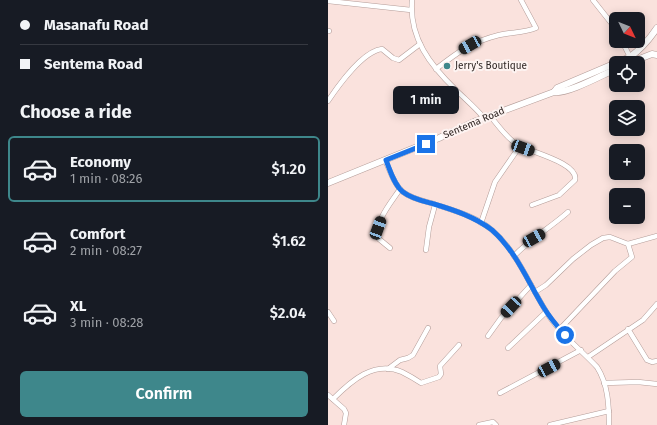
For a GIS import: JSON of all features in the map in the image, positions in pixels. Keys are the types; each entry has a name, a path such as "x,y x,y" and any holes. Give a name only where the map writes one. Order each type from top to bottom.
{"main road":[{"name":"Sentema Road","path":"633,56 649,40 657,28"},
{"name":"Sentema Road","path":"644,56 652,54 657,55"},
{"name":"Sentema Road","path":"554,92 557,88 609,68"},
{"name":"Sentema Road","path":"328,183 484,118 554,92 559,93 576,87 609,72"}],"street":[{"path":"412,0 411,10 413,27 427,59 484,118"},
{"path":"436,69 459,51 470,45 499,35 536,28 536,25 521,0"},
{"path":"594,0 609,20"},
{"path":"328,1 411,10"},
{"path":"328,101 340,82 357,64 375,51 383,49 393,58 399,60 420,44"},
{"path":"490,116 504,134 520,146 566,166 572,170 576,178 574,182 561,194 532,205"},
{"path":"482,223 495,182 520,146"},
{"path":"386,160 400,189 409,196 463,214 482,223 499,237 514,256 546,312 560,329 598,367 609,402 609,425"},
{"path":"390,248 379,239 378,228 388,207 400,189"},
{"path":"426,250 429,226 435,205"},
{"path":"514,256 531,240 545,232 568,212"},
{"path":"535,292 546,285 573,259 603,238 610,237 628,244 657,236"},
{"path":"560,329 608,279 632,257 628,244"},
{"path":"488,336 500,318 531,286"},
{"path":"588,357 646,317 657,304"},
{"path":"328,312 334,321"},
{"path":"508,348 546,312"},
{"path":"388,369 400,360 413,355 428,328"},
{"path":"628,329 647,360 652,362 657,361"},
{"path":"333,399 347,385 363,374 376,370 388,369 401,372 421,383 439,376 441,374 440,366 459,345"},
{"path":"500,393 581,350"},
{"path":"604,383 638,382 657,384"},
{"path":"328,395 344,409 346,415 344,425"},
{"path":"550,425 609,411"},
{"path":"478,425 493,422 496,425"}],"place":[{"name":"Jerry's Boutique","path":"447,66"}],"route":[{"path":"426,144 386,160 400,189 409,196 477,220 492,230 509,249 544,308 565,335"}]}
